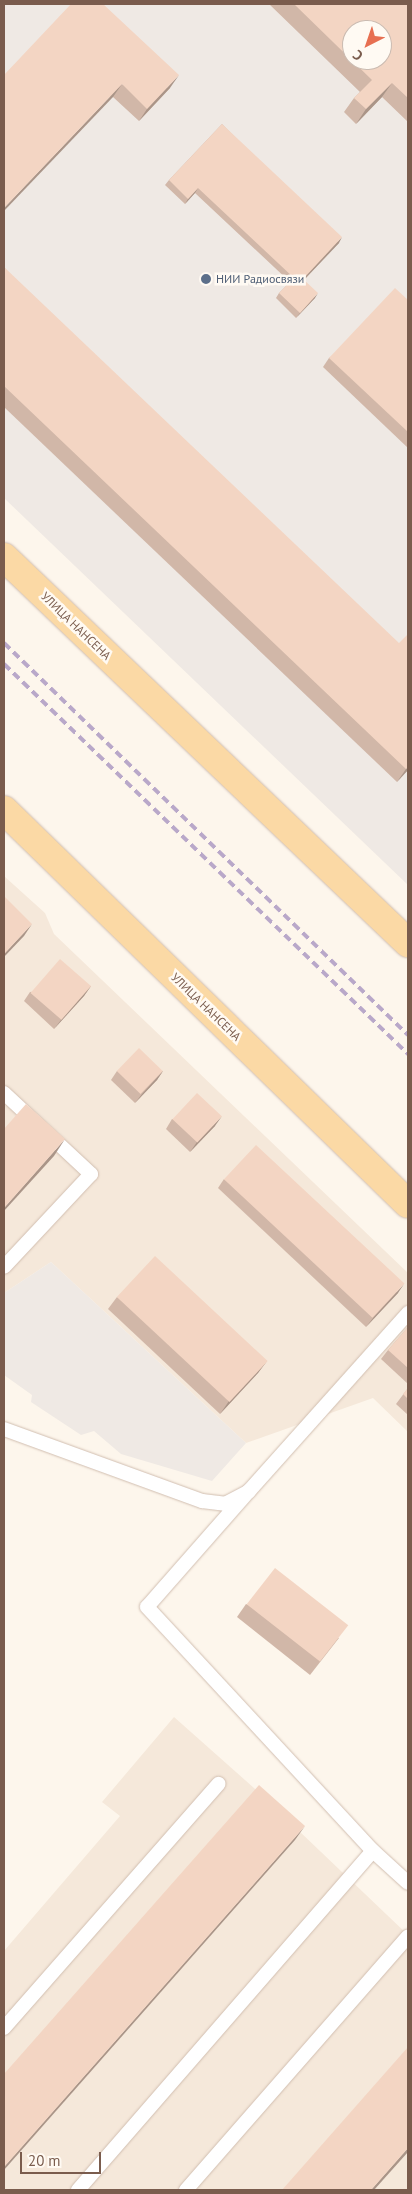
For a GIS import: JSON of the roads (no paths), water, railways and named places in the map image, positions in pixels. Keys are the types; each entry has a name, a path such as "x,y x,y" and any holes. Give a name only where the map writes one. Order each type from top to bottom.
{"main road":[{"name":"УЛИЦА НАНСЕНА","path":"4,557 408,943"},
{"name":"УЛИЦА НАНСЕНА","path":"8,822 408,1204"}],"lane":[{"path":"4,1267 90,1174 5,1097"},
{"path":"408,1313 147,1607 373,1851 408,1883"},
{"path":"4,1429 202,1501 225,1504 248,1491"},
{"path":"4,2028 218,1784"},
{"path":"78,2190 373,1851"},
{"path":"186,2190 408,1936"}],"railway":[{"path":"4,643 408,1035"},
{"path":"4,664 408,1054"}],"place":[{"name":"НИИ Радиосвязи","path":"206,279"}]}
